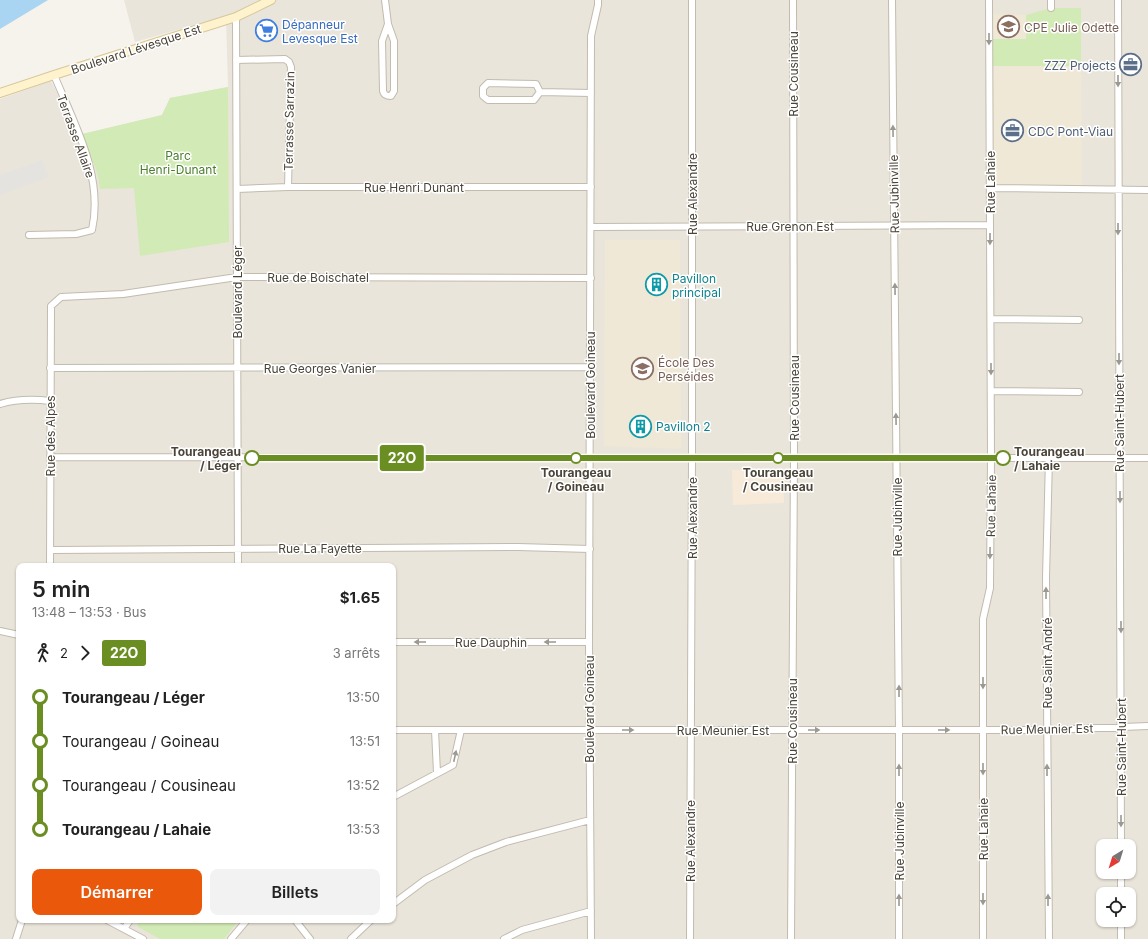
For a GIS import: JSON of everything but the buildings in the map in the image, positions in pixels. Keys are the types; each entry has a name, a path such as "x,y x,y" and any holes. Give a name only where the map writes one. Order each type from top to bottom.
{"street":[{"name":"Boulevard Lévesque Est","path":"0,93 236,17 271,0"},
{"path":"385,0 388,24 394,41 394,90 391,96 387,96 383,91 382,42 388,24"},
{"name":"Boulevard Goineau","path":"591,939 589,642 591,36 598,0"},
{"name":"Rue Alexandre","path":"690,939 692,0"},
{"name":"Rue Cousineau","path":"791,939 794,458 793,0"},
{"name":"Rue Jubinville","path":"892,0 897,458 899,939"},
{"name":"Rue Lahaie","path":"983,939 983,619 990,588 992,458 989,0"},
{"path":"1052,0 1052,8"},
{"name":"Rue Saint-Hubert","path":"1118,0 1121,839"},
{"name":"Boulevard Léger","path":"236,17 238,563"},
{"name":"Terrasse Sarrazin","path":"236,60 285,59 289,62 291,67 288,187"},
{"name":"Terrasse Allaire","path":"29,235 76,234 92,230 95,217 92,177 80,140 54,75"},
{"path":"488,83 536,84 540,92 534,100 488,100 483,96 483,88 488,83"},
{"path":"540,92 591,93"},
{"name":"Rue Henri Dunant","path":"237,189 288,187 591,186"},
{"path":"990,188 1148,190"},
{"name":"Rue Grenon Est","path":"591,227 990,225"},
{"name":"Rue de Boischatel","path":"51,306 61,297 123,294 237,277 590,278"},
{"name":"Rue des Alpes","path":"50,563 51,306"},
{"path":"991,319 1079,320"},
{"name":"Rue Georges Vanier","path":"50,368 590,367"},
{"path":"991,391 1078,392"},
{"path":"0,404 30,399 50,401"},
{"path":"50,457 1148,458"},
{"name":"Rue Saint André","path":"1049,458 1046,578 1049,939"},
{"name":"Rue La Fayette","path":"50,550 518,547 590,549"},
{"path":"0,631 16,634"},
{"name":"Rue Dauphin","path":"396,642 589,642"},
{"name":"Rue Meunier Est","path":"396,730 1047,730 1148,726"},
{"path":"435,730 436,773"},
{"path":"396,795 453,765 461,730"},
{"path":"396,902 425,880 472,855 506,842 590,820"},
{"path":"504,939 522,930 591,911"},
{"path":"16,939 21,923"},
{"path":"113,923 143,939"},
{"path":"124,929 128,923"},
{"path":"231,939 244,923"},
{"path":"297,923 310,939"},
{"path":"351,939 368,923"},
{"path":"1121,927 1121,939"}],"shaded area":[{"path":"124,0 1148,0 1148,939 0,939 0,99 51,81 79,135 162,115 170,98 228,87 226,16 135,42"},
{"name":"CPE Julie Odette","path":"989,14 1026,15 1026,39 989,39"},
{"path":"992,66 1081,66 1082,186 992,186"},
{"path":"42,160 49,177 0,195 0,175"},
{"name":"École Des Perséides","path":"605,240 680,240 681,449 604,446"},
{"path":"783,469 784,503 733,505 732,470"}],"green space":[{"path":"1051,8 1081,8 1081,66 989,66 989,39 1026,39 1026,15"},
{"name":"Parc Henri-Dunant","path":"228,87 229,242 140,256 134,188 100,189 97,172 82,134 162,115 170,98"},
{"path":"137,923 237,923 224,939 160,939 138,927"}],"water":[{"path":"0,0 48,0 0,29"}],"bus line":[{"name":"22O","path":"252,458 1003,458"}],"place":[{"name":"CPE Julie Odette","path":"1008,27"},
{"name":"Dépanneur Levesque Est","path":"266,31"},
{"name":"ZZZ Projects","path":"1131,65"},
{"name":"CDC Pont-Viau","path":"1013,131"},
{"name":"Pavillon principal","path":"656,285"},
{"name":"École Des Perséides","path":"643,369"},
{"name":"Pavillon 2","path":"641,426"},
{"name":"Tourangeau / Léger","path":"252,458"},
{"name":"Tourangeau / Goineau","path":"576,458"},
{"name":"Tourangeau / Cousineau","path":"778,458"},
{"name":"Tourangeau / Lahaie","path":"1003,458"}]}
